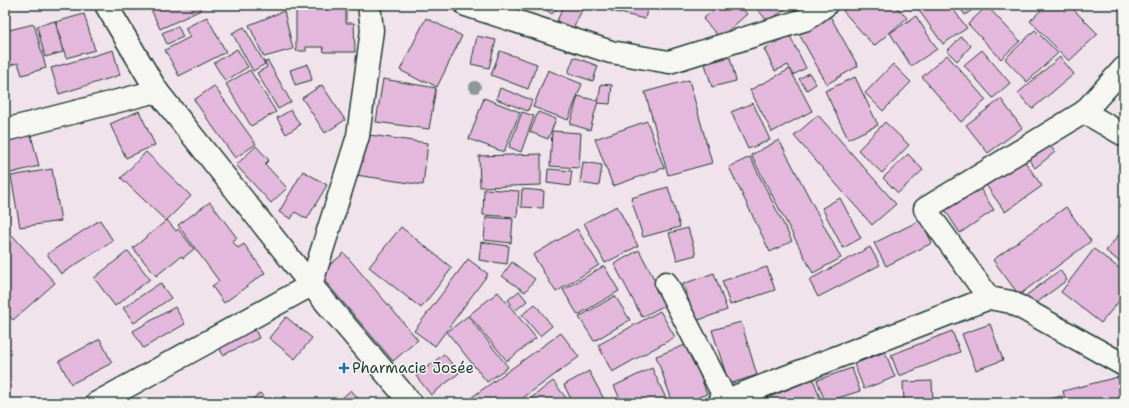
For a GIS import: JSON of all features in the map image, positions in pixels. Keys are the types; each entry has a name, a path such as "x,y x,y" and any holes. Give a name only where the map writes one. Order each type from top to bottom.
{"street":[{"path":"106,5 157,91 311,285 411,403"},
{"path":"97,403 311,285 358,136 372,30 369,5"},
{"path":"466,5 611,52 669,62 806,19 826,5"},
{"path":"989,298 925,209 1084,112 1124,68"},
{"path":"5,130 157,91"},
{"path":"1084,112 1124,135"},
{"path":"666,283 722,402 989,298 1011,302 1124,365"}],"building":[{"path":"149,5 199,5 201,10 160,29"},
{"path":"238,5 257,5 254,7 245,7"},
{"path":"539,5 559,5 552,14"},
{"path":"564,5 572,5 582,10 573,29 557,21"},
{"path":"613,5 648,5 645,19 611,11"},
{"path":"719,5 739,5 747,14 720,38 703,19"},
{"path":"754,5 790,5 768,22"},
{"path":"850,5 895,5 907,18 874,46 843,11"},
{"path":"915,5 950,5 967,28 943,44"},
{"path":"958,5 979,5 965,15"},
{"path":"1046,5 1069,5 1098,34 1069,61 1030,21"},
{"path":"987,6 1020,41 1001,59 968,24"},
{"path":"296,7 346,7 346,23 354,23 355,52 324,52 323,47 306,47 306,51 296,51"},
{"path":"284,11 293,49 264,57 249,25"},
{"path":"84,14 95,50 66,58 56,22"},
{"path":"830,16 858,66 827,84 799,34"},
{"path":"916,16 937,49 911,66 890,33"},
{"path":"207,17 226,52 179,76 165,50 190,37 185,28"},
{"path":"426,18 462,36 437,87 424,80 423,82 400,70"},
{"path":"55,21 63,52 45,57 37,26"},
{"path":"34,24 46,68 22,75 18,63 6,66 5,31"},
{"path":"178,26 183,37 167,44 162,33"},
{"path":"244,27 265,64 253,71 232,33"},
{"path":"1035,30 1058,53 1027,82 1005,59"},
{"path":"477,36 496,40 489,68 471,64"},
{"path":"790,36 806,68 793,75 788,65 775,71 764,49"},
{"path":"961,37 971,46 957,61 947,51"},
{"path":"237,49 248,67 225,81 214,63"},
{"path":"113,50 120,75 59,94 51,68"},
{"path":"982,50 1010,83 993,98 964,65"},
{"path":"500,51 537,64 528,89 491,75"},
{"path":"947,55 986,100 961,122 922,77"},
{"path":"574,57 598,66 593,81 568,73"},
{"path":"730,57 736,81 712,87 705,64"},
{"path":"1060,57 1074,74 1032,109 1018,93"},
{"path":"268,61 291,102 278,109 257,73 267,67 265,62"},
{"path":"308,64 312,80 295,85 290,70"},
{"path":"893,64 911,82 883,111 865,93"},
{"path":"790,69 812,111 772,132 750,90"},
{"path":"250,70 276,112 251,126 226,84"},
{"path":"548,70 582,84 568,120 533,107"},
{"path":"809,73 816,84 807,90 799,79"},
{"path":"855,77 878,125 848,139 825,91"},
{"path":"383,79 436,88 429,129 376,122"},
{"path":"689,80 712,163 668,175 645,92"},
{"path":"601,84 612,85 610,104 598,103"},
{"path":"322,85 345,120 325,133 302,98"},
{"path":"214,86 256,144 235,158 194,100"},
{"path":"500,88 532,100 528,111 496,99"},
{"path":"578,96 598,101 590,130 570,124"},
{"path":"484,98 520,112 504,152 469,139"},
{"path":"1001,99 1022,128 988,153 966,125"},
{"path":"753,103 770,140 748,149 731,112"},
{"path":"291,110 300,125 286,134 277,118"},
{"path":"139,111 155,145 126,158 110,124"},
{"path":"522,112 534,116 521,152 509,147"},
{"path":"538,112 556,119 548,139 530,132"},
{"path":"818,115 896,204 872,225 794,136"},
{"path":"647,121 664,168 613,186 595,139"},
{"path":"885,122 909,145 882,173 858,150"},
{"path":"30,131 39,166 7,174 5,166 5,137"},
{"path":"552,131 581,133 579,168 550,166"},
{"path":"362,134 428,143 423,185 356,175"},
{"path":"1044,139 1055,152 1035,168 1025,155"},
{"path":"779,140 841,258 813,273 751,155"},
{"path":"256,146 269,160 265,164 287,188 271,203 236,165"},
{"path":"146,152 191,196 166,221 121,178"},
{"path":"541,154 541,185 480,187 479,156"},
{"path":"908,154 923,170 898,193 883,178"},
{"path":"750,157 792,241 770,252 729,167"},
{"path":"1023,159 1042,186 1005,212 986,185"},
{"path":"583,162 602,165 599,186 580,183"},
{"path":"52,169 61,221 20,227 11,176"},
{"path":"548,169 572,171 570,186 547,183"},
{"path":"303,171 327,185 307,219 295,212 291,219 279,212"},
{"path":"977,184 994,210 960,233 943,207"},
{"path":"668,187 680,227 643,237 631,198"},
{"path":"484,189 519,191 517,217 483,215"},
{"path":"522,189 544,191 543,208 521,207"},
{"path":"840,198 861,238 843,248 822,208"},
{"path":"210,202 237,238 232,241 238,248 244,244 265,273 224,303 212,286 219,281 178,225"},
{"path":"617,206 638,246 605,263 584,223"},
{"path":"1066,207 1091,241 1019,295 993,260"},
{"path":"486,217 513,219 511,243 484,240"},
{"path":"100,220 113,241 61,274 47,254"},
{"path":"167,220 176,231 178,229 194,249 183,258 181,256 156,276 133,248"},
{"path":"921,220 932,243 886,266 874,243"},
{"path":"401,227 452,268 421,308 369,267"},
{"path":"688,228 696,255 677,260 669,233"},
{"path":"1124,228 1124,265 1106,251"},
{"path":"577,229 599,265 556,292 533,255"},
{"path":"13,236 55,283 13,320 5,311 5,244"},
{"path":"481,242 509,246 507,264 479,260"},
{"path":"870,247 880,265 818,297 809,280"},
{"path":"1094,249 1124,272 1124,295 1101,323 1061,292"},
{"path":"639,250 667,304 642,317 614,264"},
{"path":"128,251 150,279 115,306 94,278"},
{"path":"344,253 418,340 393,361 319,274"},
{"path":"468,259 488,274 435,346 414,331"},
{"path":"512,262 535,279 525,292 502,276"},
{"path":"604,266 619,291 578,315 563,290"},
{"path":"767,267 775,290 730,305 722,281"},
{"path":"1060,270 1067,280 1031,307 1024,297"},
{"path":"714,273 727,310 696,321 683,284"},
{"path":"160,283 171,298 134,323 123,308"},
{"path":"519,291 527,301 516,310 508,300"},
{"path":"498,292 536,338 507,361 469,315"},
{"path":"615,296 630,320 594,341 579,317"},
{"path":"535,304 552,326 540,336 522,315"},
{"path":"175,307 185,324 143,348 133,331"},
{"path":"660,311 675,337 612,372 598,345"},
{"path":"468,316 508,367 487,382 447,332"},
{"path":"286,317 312,338 295,359 269,338"},
{"path":"741,322 757,375 729,384 712,330"},
{"path":"252,323 259,338 223,355 216,341"},
{"path":"990,324 1003,360 976,370 962,334"},
{"path":"952,331 960,352 899,376 891,355"},
{"path":"561,333 579,357 516,403 476,403 472,397"},
{"path":"100,339 112,363 71,384 59,361"},
{"path":"688,344 707,394 683,403 673,403 656,356"},
{"path":"885,352 895,377 864,389 854,364"},
{"path":"444,354 459,373 431,395 416,376"},
{"path":"652,368 668,403 622,403 614,386"},
{"path":"852,368 860,391 825,402 817,380"},
{"path":"589,371 606,403 573,403 564,385"},
{"path":"1118,377 1124,403 1066,403 1063,391"},
{"path":"813,379 822,403 755,403"},
{"path":"553,381 570,403 525,403"},
{"path":"932,381 933,403 904,403 903,382"},
{"path":"351,390 362,403 344,403 341,399"},
{"path":"260,393 269,403 248,403"},
{"path":"284,396 290,403 276,403"},
{"path":"1062,396 1064,403 1040,403 1039,401"}],"place":[{"name":"Pharmacie Josée","path":"344,368"}]}
